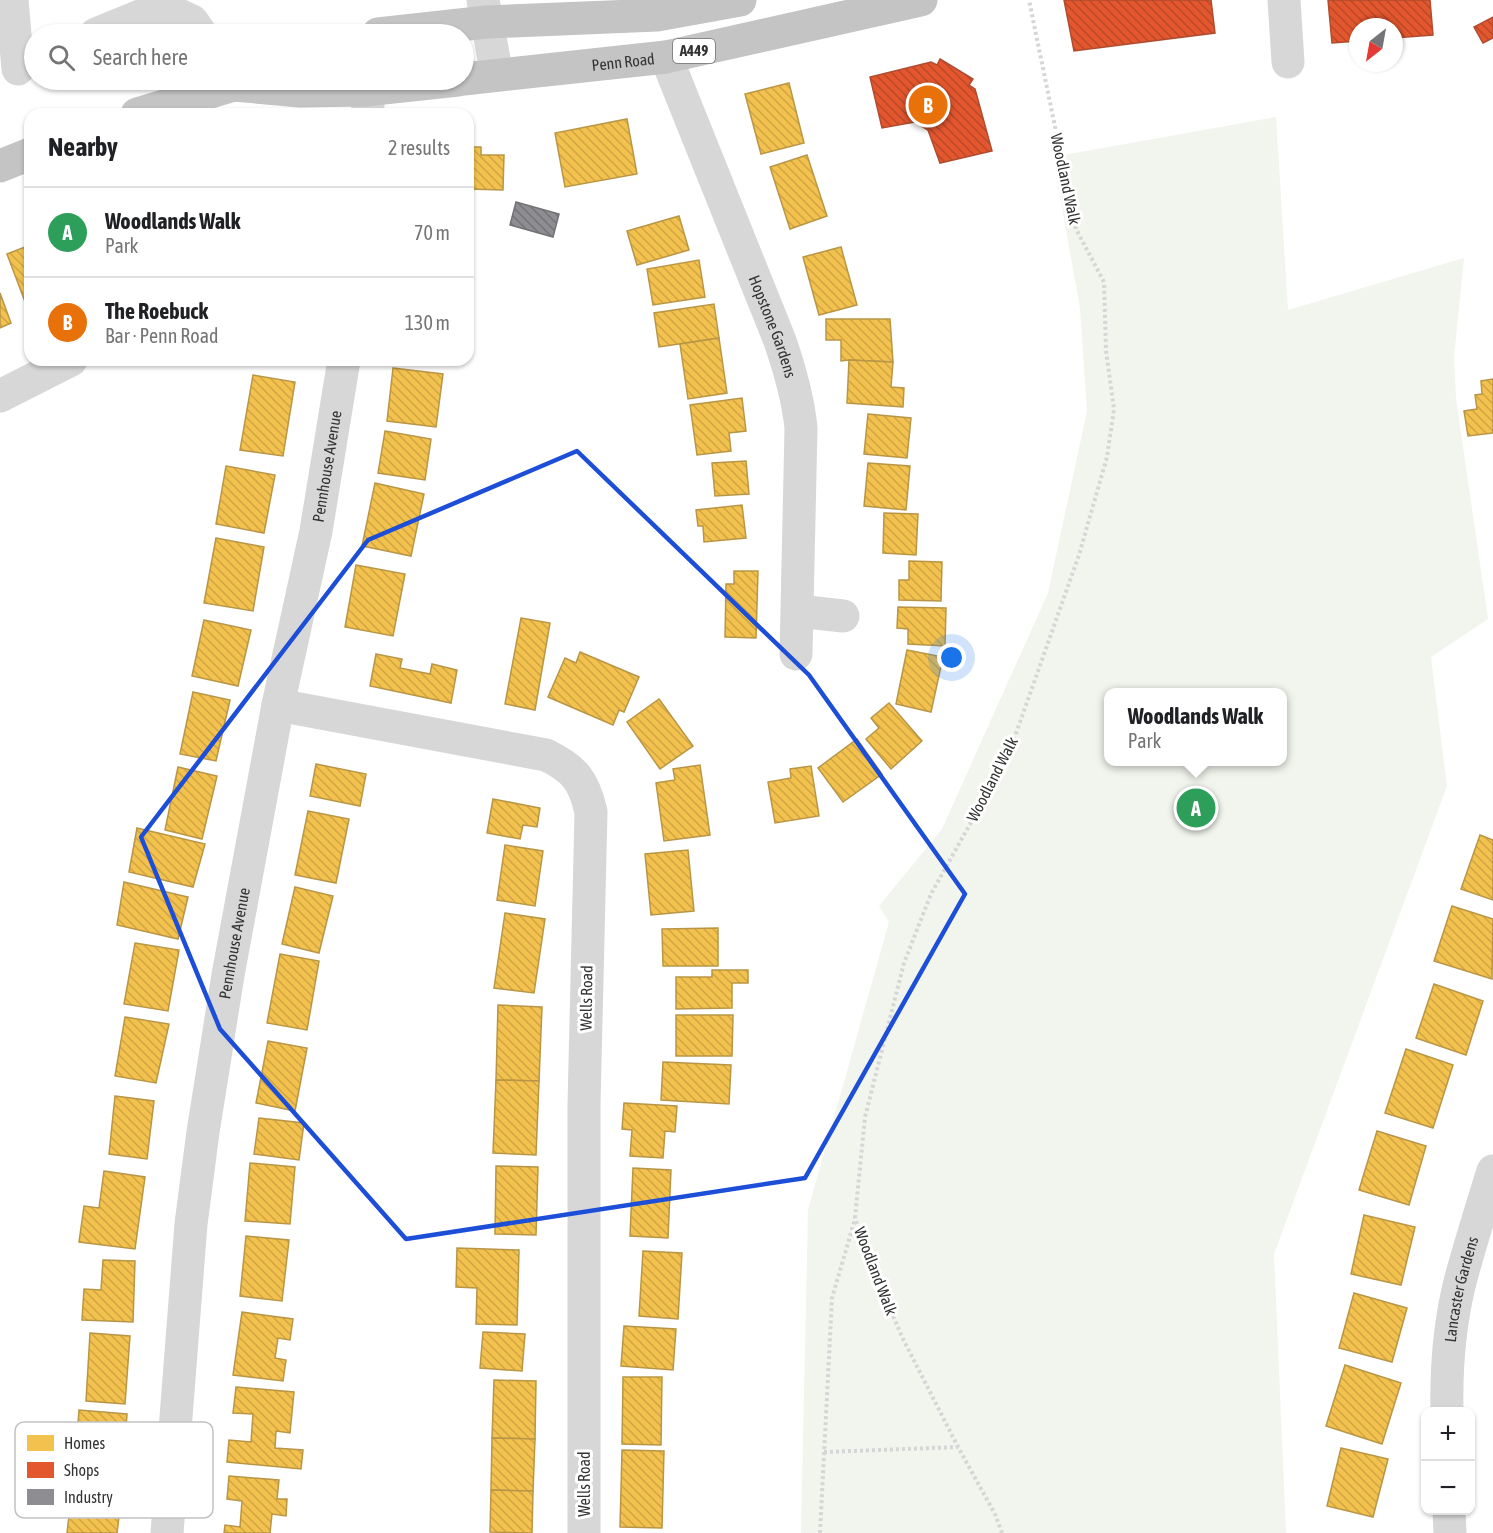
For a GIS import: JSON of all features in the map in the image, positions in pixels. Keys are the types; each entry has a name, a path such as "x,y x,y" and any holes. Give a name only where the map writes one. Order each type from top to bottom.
{"highway":[{"path":"425,24 485,11 657,15 740,0"},
{"name":"Penn Road","path":"474,78 666,57 921,0"},
{"path":"155,108 209,90"},
{"path":"294,90 364,94 391,90"},
{"path":"0,166 24,156"}],"street":[{"path":"12,0 17,69"},
{"path":"1284,0 1288,62"},
{"path":"120,24 162,7 194,24"},
{"path":"485,11 497,75"},
{"name":"Hopstone Gardens","path":"666,57 780,341 792,379 801,428 796,654"},
{"path":"0,396 59,366"},
{"name":"Pennhouse Avenue","path":"175,1422 190,1224 203,1132 228,975 278,705 316,531 343,366"},
{"path":"798,611 843,616"},
{"name":"Wells Road","path":"278,705 546,755 563,763 576,774 586,792 591,813 584,1105 584,1533"},
{"name":"Lancaster Gardens","path":"1447,1407 1446,1387 1451,1334 1460,1280 1493,1171"},
{"path":"1449,1515 1450,1533"},
{"name":"Pennhouse Avenue","path":"167,1533 168,1518"}],"path":[{"name":"Woodland Walk","path":"1002,1533 995,1514 903,1339 870,1262 855,1218 865,1117 904,963 931,894 1008,756 1079,555 1109,447 1114,409 1106,351 1104,282 1076,229 1029,0"},
{"path":"819,1533 832,1298 855,1218"},
{"path":"824,1452 958,1447"}],"highlighted area":[{"path":"577,451 809,675 965,894 805,1178 406,1239 220,1029 141,837 368,540"}],"shaded area":[{"path":"1276,117 1288,310 1464,258 1454,357 1456,399 1488,619 1431,657 1447,786 1274,1254 1286,1533 801,1533 808,1210 889,922 879,906 942,829 1048,593 1087,411 1080,308 1053,157"}],"building: Homes":[{"path":"789,83 804,143 761,154 745,94"},
{"path":"627,119 637,174 565,187 555,133"},
{"path":"474,147 481,147 481,155 504,155 503,190 474,189"},
{"path":"807,155 827,216 790,229 770,167"},
{"path":"679,216 689,250 637,265 627,231"},
{"path":"24,247 24,299 7,254"},
{"path":"841,247 857,305 819,315 803,257"},
{"path":"699,260 705,297 653,305 647,269"},
{"path":"0,293 11,323 0,328"},
{"path":"714,304 719,338 659,347 654,313"},
{"path":"826,319 890,319 893,362 841,361 841,340 826,340"},
{"path":"719,338 727,393 688,399 680,344"},
{"path":"849,360 893,362 891,387 904,388 903,407 847,403"},
{"path":"393,368 443,374 436,427 387,421"},
{"path":"253,375 295,382 283,456 240,450"},
{"path":"1493,379 1493,433 1468,436 1464,411 1477,409 1475,395 1482,394 1481,381"},
{"path":"742,398 746,431 729,433 731,451 697,455 690,405"},
{"path":"868,414 911,418 907,458 864,454"},
{"path":"385,431 431,439 425,480 378,473"},
{"path":"746,461 749,494 715,496 712,463"},
{"path":"868,463 910,466 906,510 864,506"},
{"path":"226,466 275,475 264,533 216,524"},
{"path":"375,483 424,494 411,556 362,546"},
{"path":"742,505 746,538 704,542 703,526 698,526 696,510"},
{"path":"884,513 918,514 916,555 883,553"},
{"path":"216,538 264,547 253,611 204,603"},
{"path":"909,561 942,562 941,601 899,600 899,580 909,580"},
{"path":"356,565 405,574 393,636 345,627"},
{"path":"734,571 758,571 756,638 725,637 726,584 734,584"},
{"path":"898,607 946,608 945,646 908,644 908,629 897,628"},
{"path":"521,618 550,623 535,710 505,704"},
{"path":"204,620 251,630 238,686 192,676"},
{"path":"907,650 943,657 931,712 896,704"},
{"path":"580,652 639,677 624,712 619,710 613,725 548,697 565,658 576,663"},
{"path":"376,654 402,659 400,668 430,674 432,664 457,670 451,703 370,686"},
{"path":"193,692 230,700 216,761 180,754"},
{"path":"659,699 693,746 660,769 627,722"},
{"path":"889,703 922,741 891,769 866,739 879,728 871,718"},
{"path":"857,739 882,774 843,802 818,768"},
{"path":"316,764 366,774 360,806 310,796"},
{"path":"700,765 710,835 664,841 656,783 675,780 673,769"},
{"path":"811,766 819,816 775,823 768,782 791,778 790,769"},
{"path":"178,767 217,776 202,839 165,830"},
{"path":"493,799 540,808 537,827 523,825 520,839 487,833"},
{"path":"308,811 349,819 336,883 295,875"},
{"path":"137,828 205,844 193,887 129,872"},
{"path":"1480,835 1493,840 1493,900 1461,889"},
{"path":"505,845 543,851 535,906 497,900"},
{"path":"688,850 694,911 651,915 645,854"},
{"path":"124,882 188,897 178,939 117,925"},
{"path":"295,887 333,896 319,953 282,944"},
{"path":"1452,906 1493,919 1492,979 1434,961"},
{"path":"505,913 545,919 534,993 494,988"},
{"path":"718,928 718,966 663,966 662,929"},
{"path":"135,943 179,950 168,1011 124,1004"},
{"path":"280,954 319,961 307,1030 267,1023"},
{"path":"712,970 748,970 748,983 732,983 732,1008 676,1009 676,977 712,977"},
{"path":"1434,984 1483,1001 1466,1055 1416,1038"},
{"path":"498,1005 542,1007 539,1081 496,1080"},
{"path":"676,1015 733,1015 732,1056 676,1056"},
{"path":"125,1017 169,1024 156,1083 115,1076"},
{"path":"268,1041 307,1048 295,1111 256,1103"},
{"path":"1406,1049 1453,1065 1433,1128 1385,1113"},
{"path":"663,1062 731,1065 729,1104 661,1100"},
{"path":"496,1080 539,1081 536,1155 493,1153"},
{"path":"115,1096 154,1101 147,1159 109,1154"},
{"path":"624,1103 677,1106 675,1132 665,1131 663,1158 630,1156 632,1130 622,1129"},
{"path":"259,1118 304,1123 299,1160 254,1154"},
{"path":"1377,1131 1426,1146 1409,1205 1359,1190"},
{"path":"250,1163 295,1167 290,1224 245,1221"},
{"path":"496,1166 538,1167 536,1235 495,1234"},
{"path":"633,1168 671,1170 668,1238 630,1236"},
{"path":"104,1171 145,1177 135,1249 79,1242 84,1206 99,1208"},
{"path":"1364,1215 1415,1227 1401,1285 1351,1274"},
{"path":"246,1236 289,1240 282,1301 240,1296"},
{"path":"457,1248 519,1250 517,1325 476,1324 477,1288 456,1287"},
{"path":"643,1251 682,1253 678,1319 639,1316"},
{"path":"103,1260 135,1261 133,1322 82,1320 84,1289 101,1290"},
{"path":"1354,1293 1407,1308 1392,1362 1339,1348"},
{"path":"242,1312 293,1319 290,1340 278,1338 275,1358 286,1360 283,1381 233,1375"},
{"path":"624,1326 676,1329 673,1370 621,1366"},
{"path":"483,1332 525,1334 522,1371 480,1368"},
{"path":"90,1333 130,1336 125,1404 86,1401"},
{"path":"1345,1365 1401,1383 1382,1444 1326,1426"},
{"path":"623,1377 662,1377 661,1445 622,1444"},
{"path":"494,1380 536,1381 535,1439 492,1438"},
{"path":"236,1387 294,1392 290,1433 276,1431 275,1448 303,1450 301,1469 227,1462 229,1440 251,1442 253,1414 233,1413"},
{"path":"79,1410 127,1414 126,1422 78,1422"},
{"path":"492,1438 535,1439 533,1491 491,1490"},
{"path":"1341,1448 1388,1459 1373,1517 1327,1506"},
{"path":"622,1450 664,1451 662,1528 620,1527"},
{"path":"229,1476 279,1480 277,1499 287,1499 286,1516 272,1514 270,1533 224,1533 225,1525 240,1527 242,1501 227,1499"},
{"path":"491,1490 533,1491 532,1533 490,1532"},
{"path":"69,1518 119,1518 117,1533 67,1533"}],"building: Shops":[{"path":"1064,0 1211,0 1215,33 1074,51"},
{"path":"1328,0 1430,0 1433,35 1403,37 1403,18 1349,18 1349,42 1332,43"},
{"path":"1493,17 1493,38 1483,43 1474,27"},
{"path":"940,59 973,79 969,85 975,89 992,151 940,163 928,130 915,122 882,128 870,77 931,62 937,65"}],"building: Industry":[{"path":"516,202 559,214 553,237 510,225"}],"place":[{"name":"The Roebuck","path":"928,105"},
{"name":"Woodlands Walk","path":"1196,808"}]}
